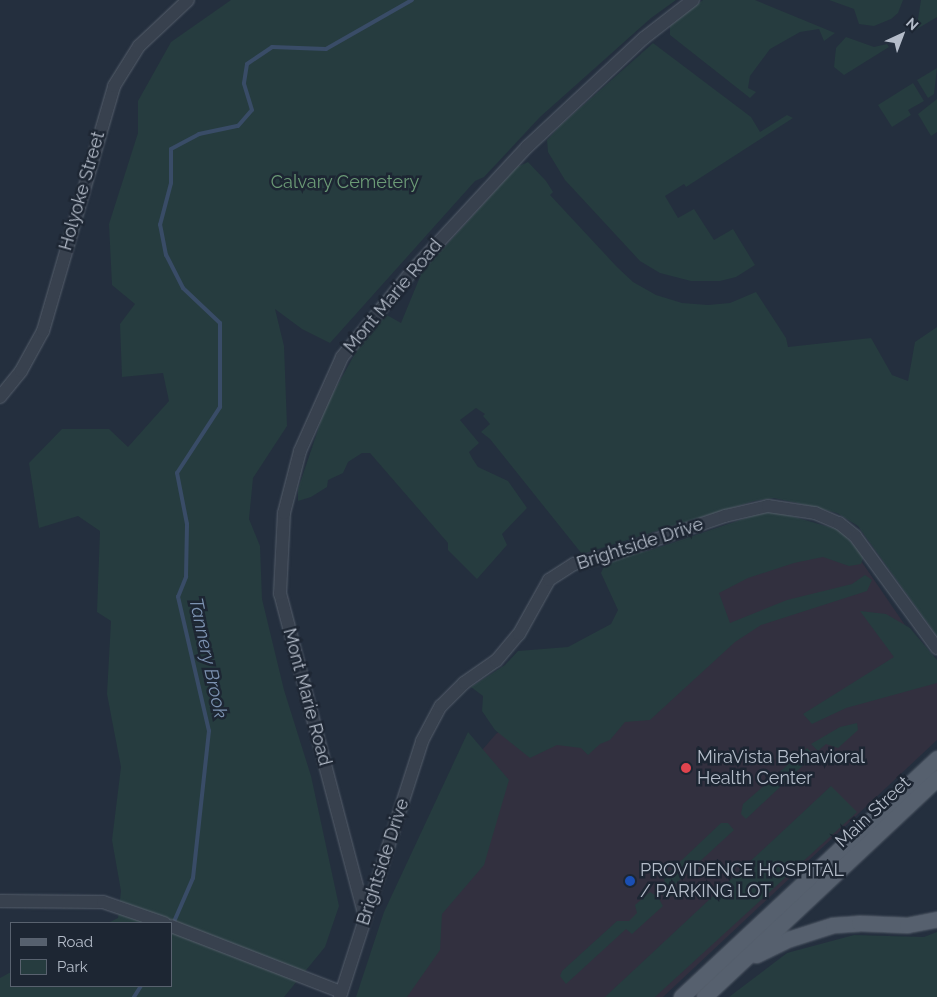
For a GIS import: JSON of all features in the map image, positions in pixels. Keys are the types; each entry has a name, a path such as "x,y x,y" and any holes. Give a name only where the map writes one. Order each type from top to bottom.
{"main road":[{"name":"Main Street","path":"681,997 937,758"},
{"name":"Main Street","path":"704,997 937,778"},
{"path":"739,964 789,938 821,928 859,922 907,925 937,919"}],"street":[{"name":"Holyoke Street","path":"0,397 22,371 43,330 114,86 139,46 188,0"},
{"name":"Mont Marie Road","path":"365,917 341,834 321,742 280,594 284,513 300,451 342,357 413,270 527,147 644,38 693,0"},
{"name":"Brightside Drive","path":"341,995 422,741 441,706 464,683 496,661 519,634 534,603 549,580 574,564 633,548 725,516 768,506 814,513 839,522 855,536 937,648"},
{"path":"0,901 80,900 103,902 129,909 162,922"},
{"path":"172,926 341,995"}],"shaded area":[{"name":"MiraVista Behavioral Health Center","path":"855,552 937,672 937,740 663,997 382,997 442,796 496,734 709,555"}],"green space":[{"name":"Calvary Cemetery","path":"231,0 676,0 651,18 540,117 484,177 475,181 330,343 302,329 275,309 284,346 287,426 253,478 249,519 260,546 262,599 284,690 311,776 339,906 325,947 284,997 0,997 0,978 10,973 10,987 172,987 172,922 110,922 118,918 121,891 112,840 121,767 107,694 111,621 97,612 100,531 78,516 39,528 29,463 62,429 109,429 128,447 169,401 163,373 122,377 120,324 135,304 112,285 109,224 138,133 138,101 171,42"},
{"path":"703,0 755,0 835,33 824,41 819,29 800,32 770,49 750,76 748,88 756,92 750,98 670,35 670,26"},
{"path":"829,0 903,0 898,13 891,19 874,26 859,24 854,9"},
{"path":"921,0 937,0 937,17 912,32 910,29 918,19"},
{"path":"846,37 874,47 887,44 889,47 844,75 834,67 836,48"},
{"path":"653,43 751,117 760,132 787,115 793,118 686,187 684,184 665,196 678,218 694,209 714,240 733,229 755,265 736,277 720,281 691,281 660,273 640,261 565,180 548,152 547,140 561,125"},
{"path":"937,68 934,94 928,98 917,80"},
{"path":"913,83 924,101 908,110 911,115 892,127 878,105"},
{"path":"937,99 937,132 931,136 918,114"},
{"path":"528,162 546,181 553,192 550,195 617,267 633,282 656,295 682,303 708,305 730,303 756,292 786,338 788,347 871,338 892,375 908,381 915,342 937,327 937,636 858,526 837,513 802,504 774,498 754,501 582,554 490,439 481,432 490,424 483,416 485,414 476,408 460,420 479,443 469,452 472,458 478,467 508,481 527,508 502,534 507,545 477,579 448,550 448,543 370,453 362,453 348,462 343,473 328,480 327,487 311,497 298,501 298,489 326,406 363,339 385,314 401,323 422,272 517,167"},
{"path":"770,510 840,530 864,556 861,564 849,566 823,557 794,563 748,578 719,593 730,623 787,600 852,584 865,575 872,580 867,591 761,625 735,642 650,720 625,722 610,740 600,744 588,755 581,748 557,745 530,758 495,730 482,711 483,696 471,687 505,665 518,651 568,647 611,624 618,610 601,573 607,560 651,550"},
{"path":"860,611 886,614 910,628 937,660 937,683 846,708 812,724 803,714 894,657"},
{"path":"857,723 858,730 838,748 826,744 818,751 811,744 840,727"},
{"path":"468,732 509,780 484,865 442,914 440,950 407,997 356,997 384,912"},
{"path":"807,748 814,755 746,819 741,814 743,804"},
{"path":"831,786 857,812 655,997 605,997"},
{"path":"721,823 728,823 734,830 671,888 675,893 673,896 664,897 661,890 665,886 664,877"},
{"path":"650,892 658,897 663,906 632,934 626,929 566,984 560,976 562,971 617,921 629,921 637,913 635,905"},
{"path":"937,932 937,997 729,997 787,953 854,935 924,937"}],"waterway":[{"name":"Tannery Brook","path":"173,924 193,878 209,731 178,597 186,577 187,524 177,473 220,407 220,323 183,288 166,255 160,225 171,183 171,149 199,134 238,126 252,110 244,83 247,64 272,47 326,49 412,0"},
{"name":"Tannery Brook","path":"134,997 140,987"}],"place":[{"name":"MiraVista Behavioral Health Center","path":"686,768"},
{"name":"PROVIDENCE HOSPITAL / PARKING LOT","path":"630,881"}]}
